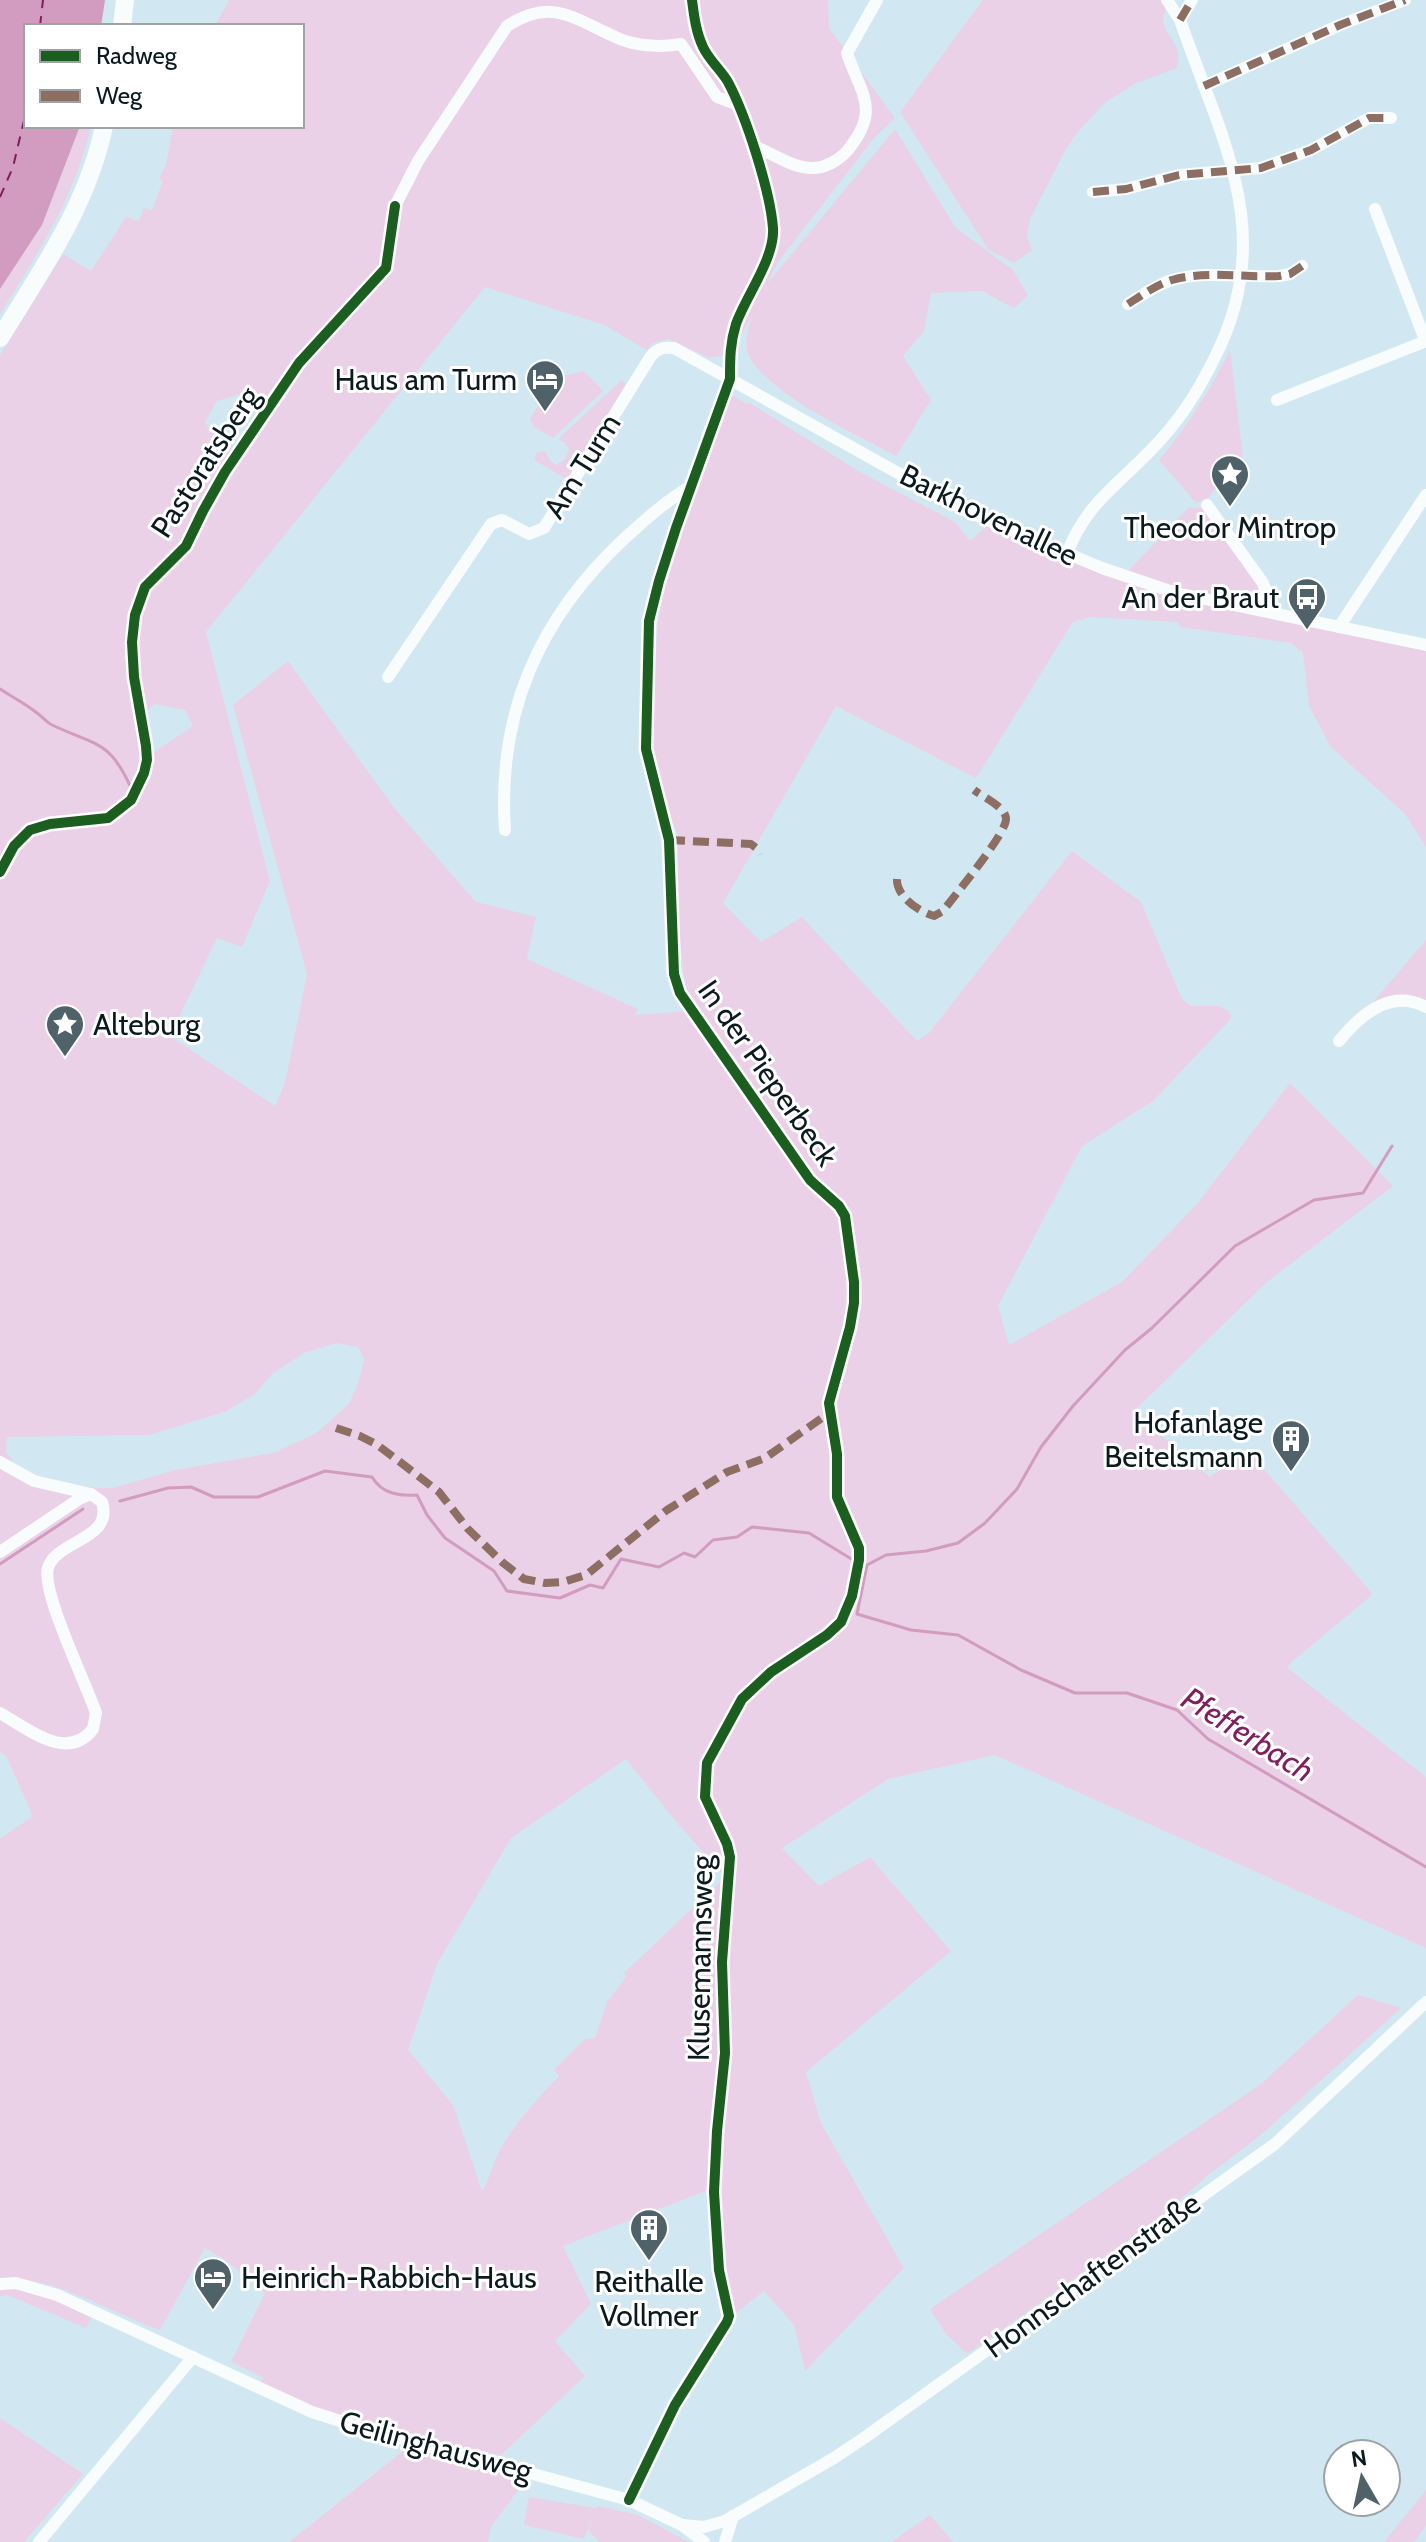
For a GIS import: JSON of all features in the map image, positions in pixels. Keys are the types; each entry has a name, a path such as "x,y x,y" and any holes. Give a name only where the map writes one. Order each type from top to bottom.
{"main road":[{"path":"122,24 125,0"},
{"path":"0,338 75,211 89,178 103,128"}],"street":[{"name":"In der Pieperbeck","path":"692,0 695,24 704,49 728,82 753,146 773,228 769,252 736,324 730,346 730,379 659,581 649,621 646,749 669,840 674,974 680,993 810,1180 839,1206 845,1216 854,1303 830,1392 829,1413"},
{"path":"753,146 810,168 835,161 846,152 866,122 867,110 847,53 877,0"},
{"path":"1067,554 1078,528 1093,506 1161,440 1198,390 1233,316 1242,276 1244,230 1234,171 1180,20 1167,0"},
{"path":"1180,20 1192,0"},
{"path":"1204,86 1340,25 1405,0"},
{"name":"Pastoratsberg","path":"0,872 14,846 30,830 50,824 108,818 131,800 147,760 134,677 132,642 135,615 145,587 186,546 225,472 299,363 386,268 395,206 418,161 507,26 522,11 535,4 556,5 610,35 640,45 666,47 681,44 717,97 738,105"},
{"path":"1093,192 1126,189 1179,175 1261,168 1311,150 1369,118 1391,118"},
{"path":"1277,400 1426,342 1375,209"},
{"path":"1128,304 1150,290 1178,279 1211,275 1279,276 1290,274 1302,266"},
{"name":"Am Turm","path":"388,677 491,524 502,520 529,534 544,528 654,352 662,347 674,348 730,379"},
{"name":"Barkhovenallee","path":"730,379 966,511 1118,574 1176,593 1426,645"},
{"path":"505,830 505,758 524,681 538,650 572,599 605,558 668,499 693,485"},
{"path":"1339,627 1426,495"},
{"path":"1207,505 1263,583 1266,601 1263,611"},
{"path":"1339,1041 1352,1024 1379,1005 1392,1001 1419,1003 1426,1007"},
{"name":"Klusemannsweg","path":"629,2500 675,2405 729,2316 719,2270 714,2192 725,2053 722,1962 730,1857 705,1797 707,1763 742,1699 771,1672 827,1635 841,1622 852,1596 859,1548 837,1497 837,1454 829,1413"},
{"path":"0,1462 34,1481 91,1494 103,1505 104,1512 99,1525 52,1560 47,1569 50,1596 96,1713 93,1729 77,1743 62,1745 0,1713"},
{"path":"0,1552 91,1494"},
{"name":"Honnschaftenstraße","path":"713,2525 864,2438 1275,2144 1426,2002"},
{"name":"Geilinghausweg","path":"0,2284 16,2283 57,2295 312,2412 629,2500 682,2525 702,2540"},
{"path":"39,2542 193,2357"},
{"path":"725,2542 733,2516"},
{"name":"Geilinghausweg","path":"682,2525 713,2525"}],"shaded area":[{"path":"0,0 105,0 101,24 24,24 24,128 79,128 42,225 0,289"},
{"path":"229,0 828,0 829,28 895,118 874,138 778,262 767,284 895,129 956,228 1013,270 1028,295 1014,308 982,291 931,293 924,331 903,356 931,400 896,456 814,412 772,383 748,353 751,316 738,342 739,353 710,358 668,339 653,343 647,350 604,325 485,287 206,632 270,881 242,947 217,938 170,1036 275,1106 285,1083 307,974 233,705 288,661 395,809 476,902 536,917 527,959 638,1009 635,1015 688,1011 678,921 678,835 651,748 655,665 658,621 666,579 725,399 734,396 750,403 858,471 955,522 970,541 989,524 1126,576 1189,507 1208,509 1258,576 1262,609 1426,648 1426,847 1405,814 1331,747 1309,706 1303,653 1291,643 1181,627 1177,622 1090,617 1073,622 976,778 836,706 723,903 761,942 802,917 917,1041 929,1033 1072,851 1141,902 1182,999 1191,1006 1218,1006 1229,1011 1229,1021 1153,1101 1082,1146 998,1306 1009,1345 1122,1282 1197,1204 1290,1083 1393,1186 1267,1282 1133,1412 1210,1477 1248,1451 1373,1594 1288,1665 1289,1669 1426,1777 1426,1948 995,1755 888,1779 782,1848 819,1886 870,1857 951,1951 806,2072 821,2123 904,2268 805,2371 794,2325 764,2291 732,2316 716,2187 563,2246 591,2304 555,2341 585,2376 501,2455 359,2427 259,2385 264,2378 231,2362 265,2293 228,2262 205,2248 160,2330 62,2289 42,2283 0,2279 0,1839 33,1816 6,1756 0,1752 0,355 63,254 91,271 126,217 139,221 144,208 152,210 163,181 159,178 166,165 173,128 304,128 304,24 216,24","holes":["241,394 278,399 243,453 211,431 205,422 217,401","154,704 185,710 193,726 151,754 139,720","336,1343 358,1347 364,1359 349,1404 315,1434 273,1453 175,1470 113,1488 97,1488 55,1483 37,1477 15,1464 6,1452 7,1437 149,1435 227,1411 256,1393 272,1374 304,1353","626,1759 725,1877 624,1973 626,1977 607,2002 595,2038 585,2039 554,2070 559,2076 506,2140 482,2191 453,2105 408,2050 437,1964 511,1838"]},
{"path":"983,0 1174,0 1163,19 1164,27 1177,48 1177,68 1136,83 1106,102 1077,133 1030,219 1027,236 1032,250 1014,263 988,249 900,112"},
{"path":"79,128 90,128 76,176 54,224 0,314 0,289 42,225"},
{"path":"1230,350 1243,457 1206,500 1196,503 1159,460 1198,407"},
{"path":"584,371 603,391 553,438 534,427 530,419 555,378"},
{"path":"622,380 626,384 568,480 534,460 537,453 545,451 551,462 557,465 565,459 569,449 559,438"},
{"path":"1426,940 1426,1007 1394,1000 1374,1001"},
{"path":"1358,1995 1401,2008 1262,2134 1153,2223 967,2354 946,2334 930,2309 1261,2084"},
{"path":"13,2285 93,2314 86,2328 7,2295 0,2296 0,2287"},
{"path":"0,2418 83,2474 24,2542 0,2542"},
{"path":"410,2441 527,2478 491,2527 488,2542 289,2542 404,2450"},
{"path":"1426,2490 1426,2526 1414,2542 1384,2542"},
{"path":"529,2497 638,2515 689,2542 599,2542 589,2531 592,2520 584,2539 524,2525"},
{"path":"930,2515 953,2542 891,2542"}],"waterway":[{"path":"0,689 50,724 109,753 132,790"},
{"path":"1392,1146 1363,1193 1314,1200 1235,1246 1152,1328 1125,1350 1073,1406 1041,1447 1017,1489 985,1523 958,1543 926,1551 886,1555 867,1565 857,1614 911,1630 958,1635 1021,1670 1075,1693 1127,1693 1177,1710 1208,1739 1426,1867"},
{"name":"Pfefferbach","path":"120,1501 168,1488 191,1487 214,1497 258,1497 325,1471 372,1477 392,1493 417,1495 427,1515 445,1538 494,1571 507,1591 560,1598 590,1585 603,1588 621,1559 659,1567 684,1553 695,1557 713,1540 737,1537 752,1527 809,1533 853,1560"},
{"name":"Pfefferbach","path":"0,1564 83,1509"}],"ferry route":[{"path":"40,24 43,0"},
{"path":"0,197 13,167 24,120"}],"marked path":[{"path":"1180,20 1192,0"},
{"path":"1204,86 1340,25 1405,0"},
{"path":"1093,192 1126,189 1179,175 1261,168 1311,150 1369,118 1391,118"},
{"path":"1128,304 1149,290 1185,277 1279,276 1290,274 1302,266"},
{"path":"897,879 900,891 915,907 934,916 943,911 990,850 1006,818 993,802 974,790"},
{"path":"669,840 751,844 759,855"},
{"path":"336,1428 376,1444 439,1492 468,1529 502,1562 524,1579 545,1583 563,1582 586,1575 667,1510 727,1472 765,1458 829,1413"}],"cycle path":[{"path":"629,2500 675,2405 729,2316 719,2270 714,2192 725,2053 722,1962 730,1857 705,1797 707,1763 742,1699 771,1672 827,1635 841,1622 852,1596 859,1560 859,1548 837,1497 837,1454 829,1403 854,1303 845,1216 839,1206 810,1180 680,993 674,974 669,840 646,749 649,621 676,528 730,379 731,344 736,324 765,264 773,228 762,174 749,133 728,82 703,47 692,0"},
{"path":"0,872 14,846 30,830 50,824 108,818 131,800 147,760 134,677 132,642 135,615 145,587 186,546 225,472 299,363 386,268 395,206"}],"place":[{"name":"Haus am Turm","path":"545,413"},
{"name":"Theodor Mintrop","path":"1230,508"},
{"name":"An der Braut","path":"1307,631"},
{"name":"Alteburg","path":"65,1058"},
{"name":"Hofanlage Beitelsmann","path":"1291,1473"},
{"name":"Reithalle Vollmer","path":"649,2262"},
{"name":"Heinrich-Rabbich-Haus","path":"213,2311"}]}
